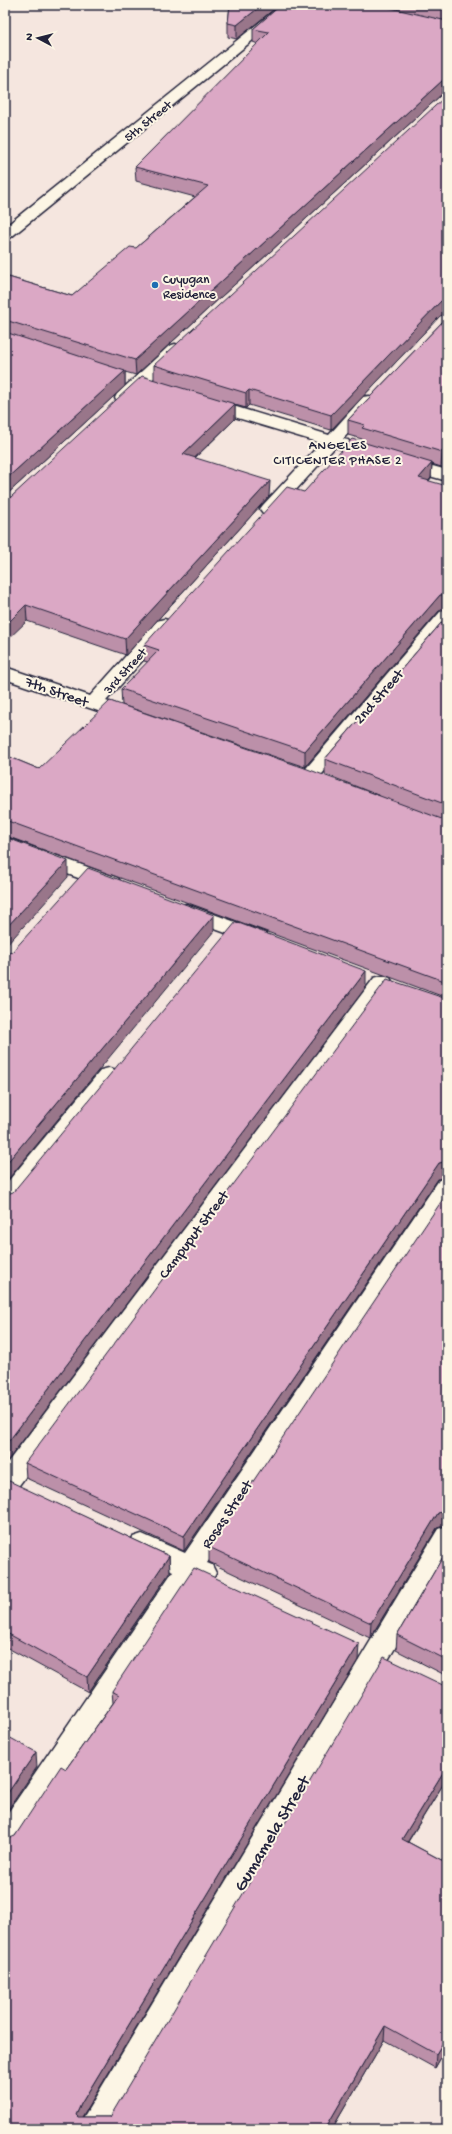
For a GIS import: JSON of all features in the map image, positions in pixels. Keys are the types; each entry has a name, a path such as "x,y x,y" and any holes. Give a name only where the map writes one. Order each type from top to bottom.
{"street":[{"name":"5th Street","path":"5,235 289,5"},
{"path":"110,410 185,340"},
{"path":"257,522 380,389"},
{"path":"190,398 360,450"},
{"path":"389,458 447,476"},
{"name":"3rd Street","path":"94,703 173,616"},
{"name":"2nd Street","path":"331,785 301,774 447,616"},
{"name":"7th Street","path":"5,674 123,713"},
{"path":"5,844 129,889"},
{"path":"69,891 85,873"},
{"path":"166,903 274,943"},
{"path":"216,946 231,927"},
{"path":"360,975 404,991"},
{"name":"Campuput Street","path":"11,1485 382,983"},
{"path":"5,1201 121,1061"},
{"name":"Rosas Street","path":"5,1841 447,1186"},
{"path":"120,1534 226,1584"},
{"name":"Gumamela Street","path":"94,2129 447,1537"}],"building":[{"path":"230,5 262,5 237,25 228,23"},
{"path":"281,5 378,5 447,21 447,80 443,80 135,360 5,320 5,276 72,296 130,247 136,248 208,186 135,167 269,32 253,29"},
{"path":"426,5 447,5 447,10"},
{"path":"447,95 447,300 441,301 331,415 249,390 246,393 154,365"},
{"path":"447,317 447,446 442,452 362,428 365,425 348,420"},
{"path":"5,332 125,371 5,480"},
{"path":"142,376 235,404 183,454 270,481 125,639 26,605 5,626 5,498 11,497"},
{"path":"352,439 432,463 419,478 447,486 447,594 440,595 305,751 121,689 159,650 144,645 287,487 304,492"},
{"path":"447,616 447,805 325,759"},
{"path":"110,701 302,767 447,821 447,982 5,820 5,755 39,769"},
{"path":"5,837 68,861 5,929"},
{"path":"88,868 214,915 5,1165 5,954 12,952"},
{"path":"236,922 366,971 5,1446 5,1195 13,1192"},
{"path":"387,979 447,999 447,1161 439,1163 184,1536 25,1463"},
{"path":"447,1193 447,1510 438,1513 371,1623 209,1547"},
{"path":"5,1480 169,1556 87,1677 5,1632"},
{"path":"447,1550 447,1660 397,1635"},
{"path":"194,1568 359,1644 81,2104 76,2115 78,2117 110,2117 384,1657 447,1687 447,1766 402,1839 447,1863 447,2036 436,2054 385,2026 325,2129 5,2129 5,1840 15,1836 61,1766 66,1769 119,1695 112,1691"},
{"path":"5,1735 36,1752 5,1797"}],"place":[{"name":"Cuyugan Residence","path":"155,285"}],"district":[{"name":"ANGELES CITICENTER PHASE 2","path":"338,452"}]}
